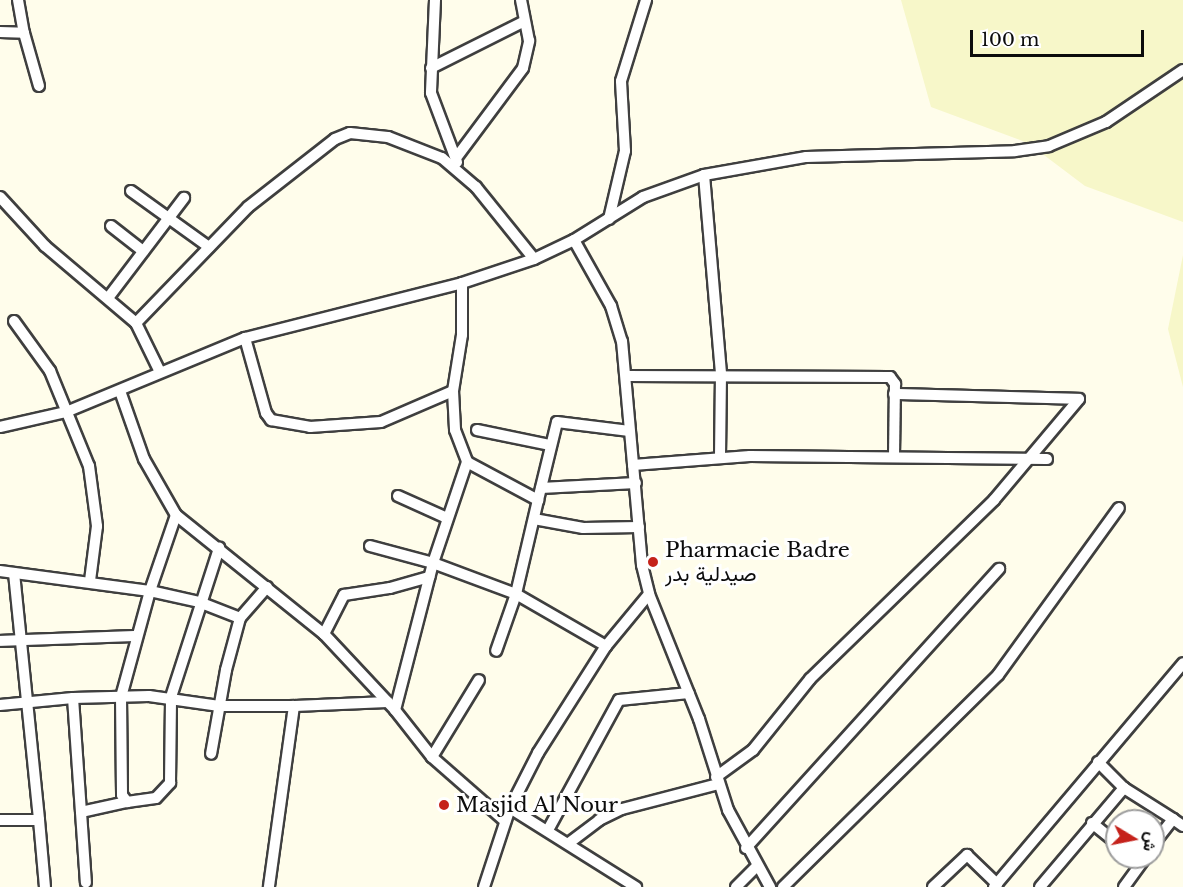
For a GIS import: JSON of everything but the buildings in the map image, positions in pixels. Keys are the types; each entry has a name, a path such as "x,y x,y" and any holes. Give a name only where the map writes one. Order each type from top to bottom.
{"street":[{"path":"18,0 24,33 39,86"},
{"path":"435,0 431,68 433,106 456,158 459,171"},
{"path":"456,158 524,68 529,41 523,22 521,0"},
{"path":"609,219 625,151 621,81 646,0"},
{"path":"431,68 523,22"},
{"path":"0,32 24,33"},
{"path":"0,427 66,412 245,338 462,283 534,259 574,240 659,189 704,175 806,157 1015,151 1049,146 1106,122 1183,70"},
{"path":"136,323 248,207 335,139 359,131 419,147 459,171 534,259"},
{"path":"704,175 721,374 720,457"},
{"path":"131,191 208,247"},
{"path":"0,197 45,246 136,323 160,372"},
{"path":"108,298 184,198"},
{"path":"111,226 143,251"},
{"path":"574,240 611,306 622,341 639,527 649,594 689,693 717,781 746,848 770,887"},
{"path":"462,283 462,335 453,391 455,430 467,462 481,473 538,500"},
{"path":"14,321 37,348 88,466 95,498 90,581"},
{"path":"245,338 266,413 279,423 365,425 395,417 453,391"},
{"path":"626,376 721,374 887,376 894,381 894,455"},
{"path":"120,391 144,459 176,514 324,634 391,706 432,757 505,821"},
{"path":"569,843 599,820 622,808 717,781 753,750 810,679 994,500 1079,399 894,394"},
{"path":"496,651 516,594 550,445 560,422 629,431"},
{"path":"477,430 550,445"},
{"path":"633,465 720,457 894,455 1047,459"},
{"path":"391,706 447,518 467,462"},
{"path":"541,488 636,483"},
{"path":"398,496 447,518"},
{"path":"783,887 998,675 1119,508"},
{"path":"127,802 122,795 121,697 136,636 176,514"},
{"path":"534,519 583,528 639,527"},
{"path":"370,546 433,563 516,594 606,646"},
{"path":"81,812 156,798 170,783 171,697 199,602 219,548"},
{"path":"746,848 999,569"},
{"path":"0,572 90,581 150,591 199,602 240,618"},
{"path":"14,573 45,887"},
{"path":"324,634 344,594 390,588 429,577"},
{"path":"211,754 219,706 240,618 267,587"},
{"path":"484,887 510,808 564,709 606,646 649,594"},
{"path":"0,641 136,636"},
{"path":"933,887 967,855 996,885 1183,663"},
{"path":"432,757 479,680"},
{"path":"548,830 619,700 689,693"},
{"path":"0,705 73,698 171,697 219,706 391,706"},
{"path":"73,698 86,883"},
{"path":"269,887 294,706"},
{"path":"1098,762 1124,788 1183,826"},
{"path":"1040,887 1124,788"},
{"path":"510,808 636,887"},
{"path":"1165,829 1173,819"},
{"path":"0,820 39,820"},
{"path":"1092,823 1105,833"},
{"path":"736,887 757,866"},
{"path":"1124,887 1134,869"}],"green space":[{"path":"901,0 1183,0 1183,222 1085,186 1028,143 931,107"},
{"path":"1183,255 1183,387 1168,329"}],"place":[{"name":"Pharmacie Badre صيدلية بدر","path":"653,562"},
{"name":"Masjid Al Nour","path":"444,805"}]}
